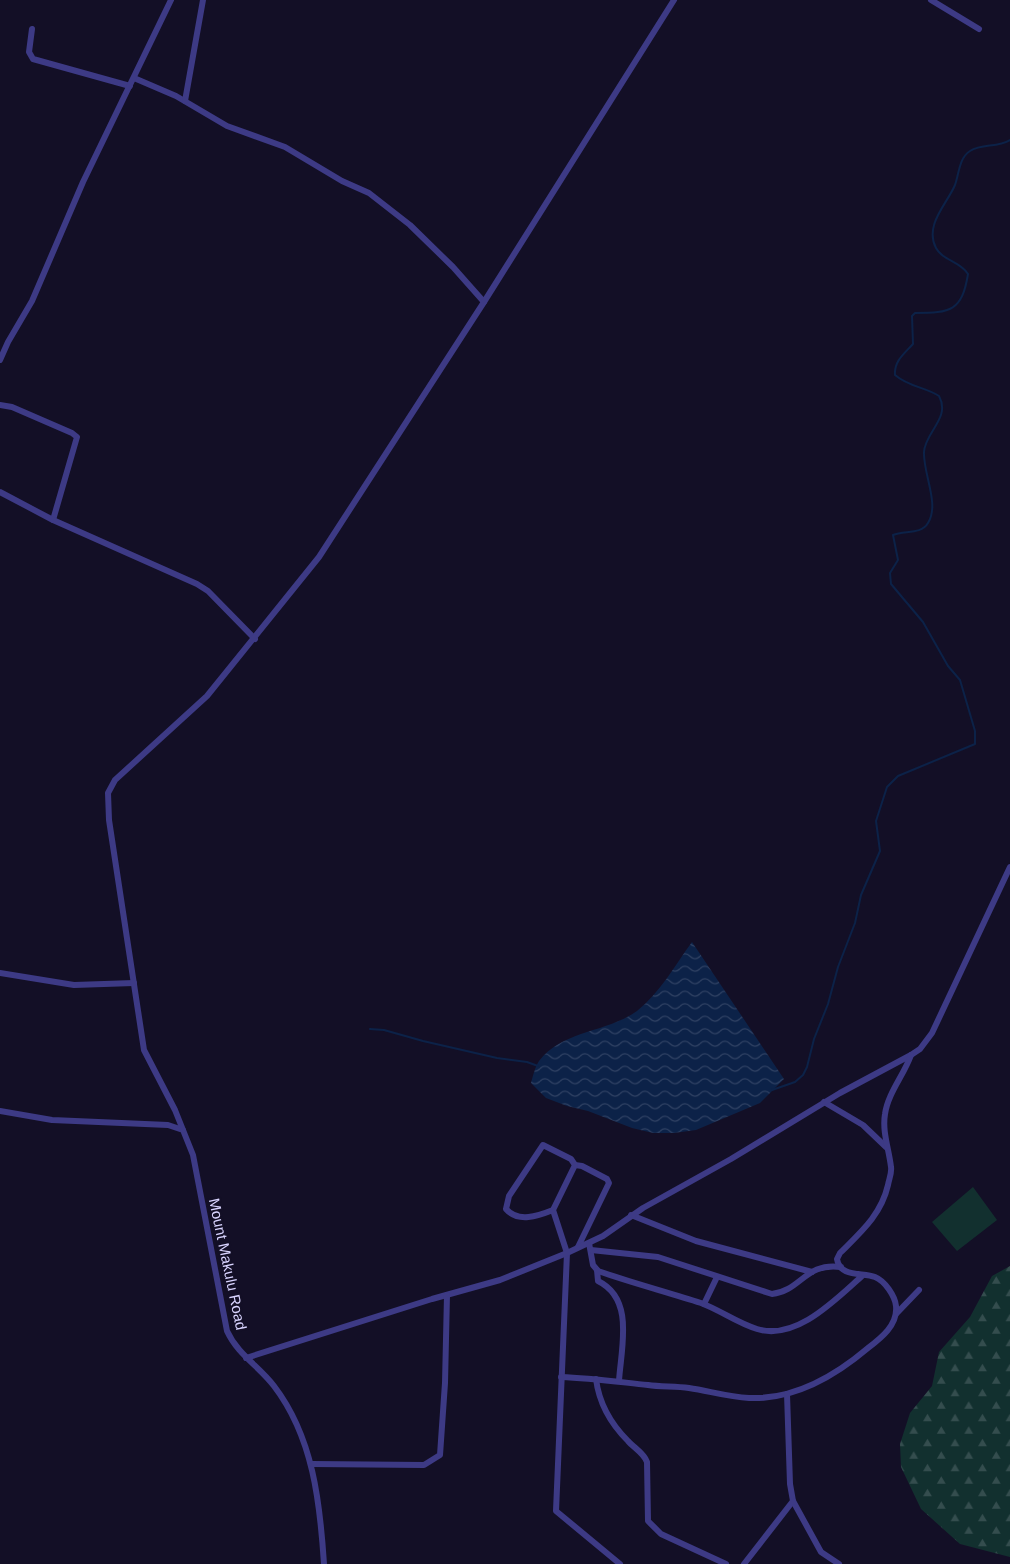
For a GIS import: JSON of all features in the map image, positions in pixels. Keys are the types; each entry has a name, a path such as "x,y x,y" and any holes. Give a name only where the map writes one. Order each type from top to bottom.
{"street":[{"path":"0,360 8,342 32,301 83,182 171,0"},
{"path":"185,102 203,0"},
{"name":"Mount Makulu Road","path":"324,1564 322,1528 312,1464 294,1418 283,1399 273,1384 238,1350 227,1331 193,1155 175,1110 144,1050 109,820 108,793 114,780 207,696 319,558 484,302 674,0"},
{"path":"931,0 979,29"},
{"path":"32,29 29,52 33,58 130,86"},
{"path":"134,78 185,102 227,126 285,147 342,181 369,193 410,225 453,267 484,302"},
{"path":"0,405 12,407 76,436 53,520"},
{"path":"0,492 53,520 197,584 208,591 255,639"},
{"path":"246,1358 500,1280 567,1253 603,1236 631,1215 731,1159 824,1102 911,1055 920,1049 932,1033 1010,867"},
{"path":"0,973 74,985 134,983"},
{"path":"830,1266 838,1259 840,1252 867,1227 880,1208 892,1169 884,1127 886,1106 911,1055"},
{"path":"824,1102 863,1125 887,1147"},
{"path":"0,1111 52,1120 168,1125 183,1130"},
{"path":"553,1210 534,1216 518,1217 510,1213 506,1206 509,1196 542,1146 547,1145 571,1159 575,1165 582,1166 607,1179 609,1183 578,1247"},
{"path":"575,1165 553,1210 567,1253 556,1511 620,1564"},
{"path":"631,1215 696,1241 812,1272"},
{"path":"588,1243 597,1270 598,1281 610,1287 621,1305 623,1318 619,1381"},
{"path":"561,1377 687,1388 745,1398 787,1394 816,1383 863,1352 893,1324 896,1314 895,1299 881,1281 872,1276 858,1277 841,1267 822,1266 787,1289 772,1294 716,1278 658,1257 591,1250"},
{"path":"838,1259 841,1267"},
{"path":"597,1270 616,1278 704,1304 724,1316 756,1328 779,1330 794,1326 819,1311 858,1277"},
{"path":"704,1304 716,1278"},
{"path":"896,1314 919,1290"},
{"path":"312,1464 424,1465 440,1456 445,1383 447,1295"},
{"path":"596,1379 600,1399 608,1415 647,1462 648,1521 661,1534 726,1564"},
{"path":"787,1394 790,1484 794,1501 821,1552 838,1564"},
{"path":"744,1564 794,1501"}],"green space":[{"path":"973,1187 997,1220 957,1251 932,1222"},
{"path":"1010,1266 1010,1557 960,1544 921,1509 901,1467 900,1444 910,1413 932,1386 939,1352 970,1317 992,1276"}],"water":[{"path":"692,942 784,1079 760,1103 696,1130 653,1133 632,1128 588,1111 546,1098 531,1083 539,1061 560,1043 572,1037 612,1024 637,1011 645,1004 660,987"}],"waterway":[{"path":"772,1090 795,1082 803,1075 807,1067 814,1039 828,1004 838,967 855,923 861,895 880,851 876,821 887,787 898,776 975,744 975,731 960,680 948,666 923,622 891,584 890,573 898,560 893,535 917,531 925,527 931,515 932,498 924,461 924,452 928,438 942,411 939,396 900,379 895,375 895,370 900,358 913,344 912,316 915,313 946,310 958,303 962,296 968,274 961,266 943,256 936,248 933,239 935,223 955,185 960,166 966,154 970,151 1010,140"},
{"path":"370,1029 384,1030 423,1041 497,1058 527,1062 538,1066"}]}
